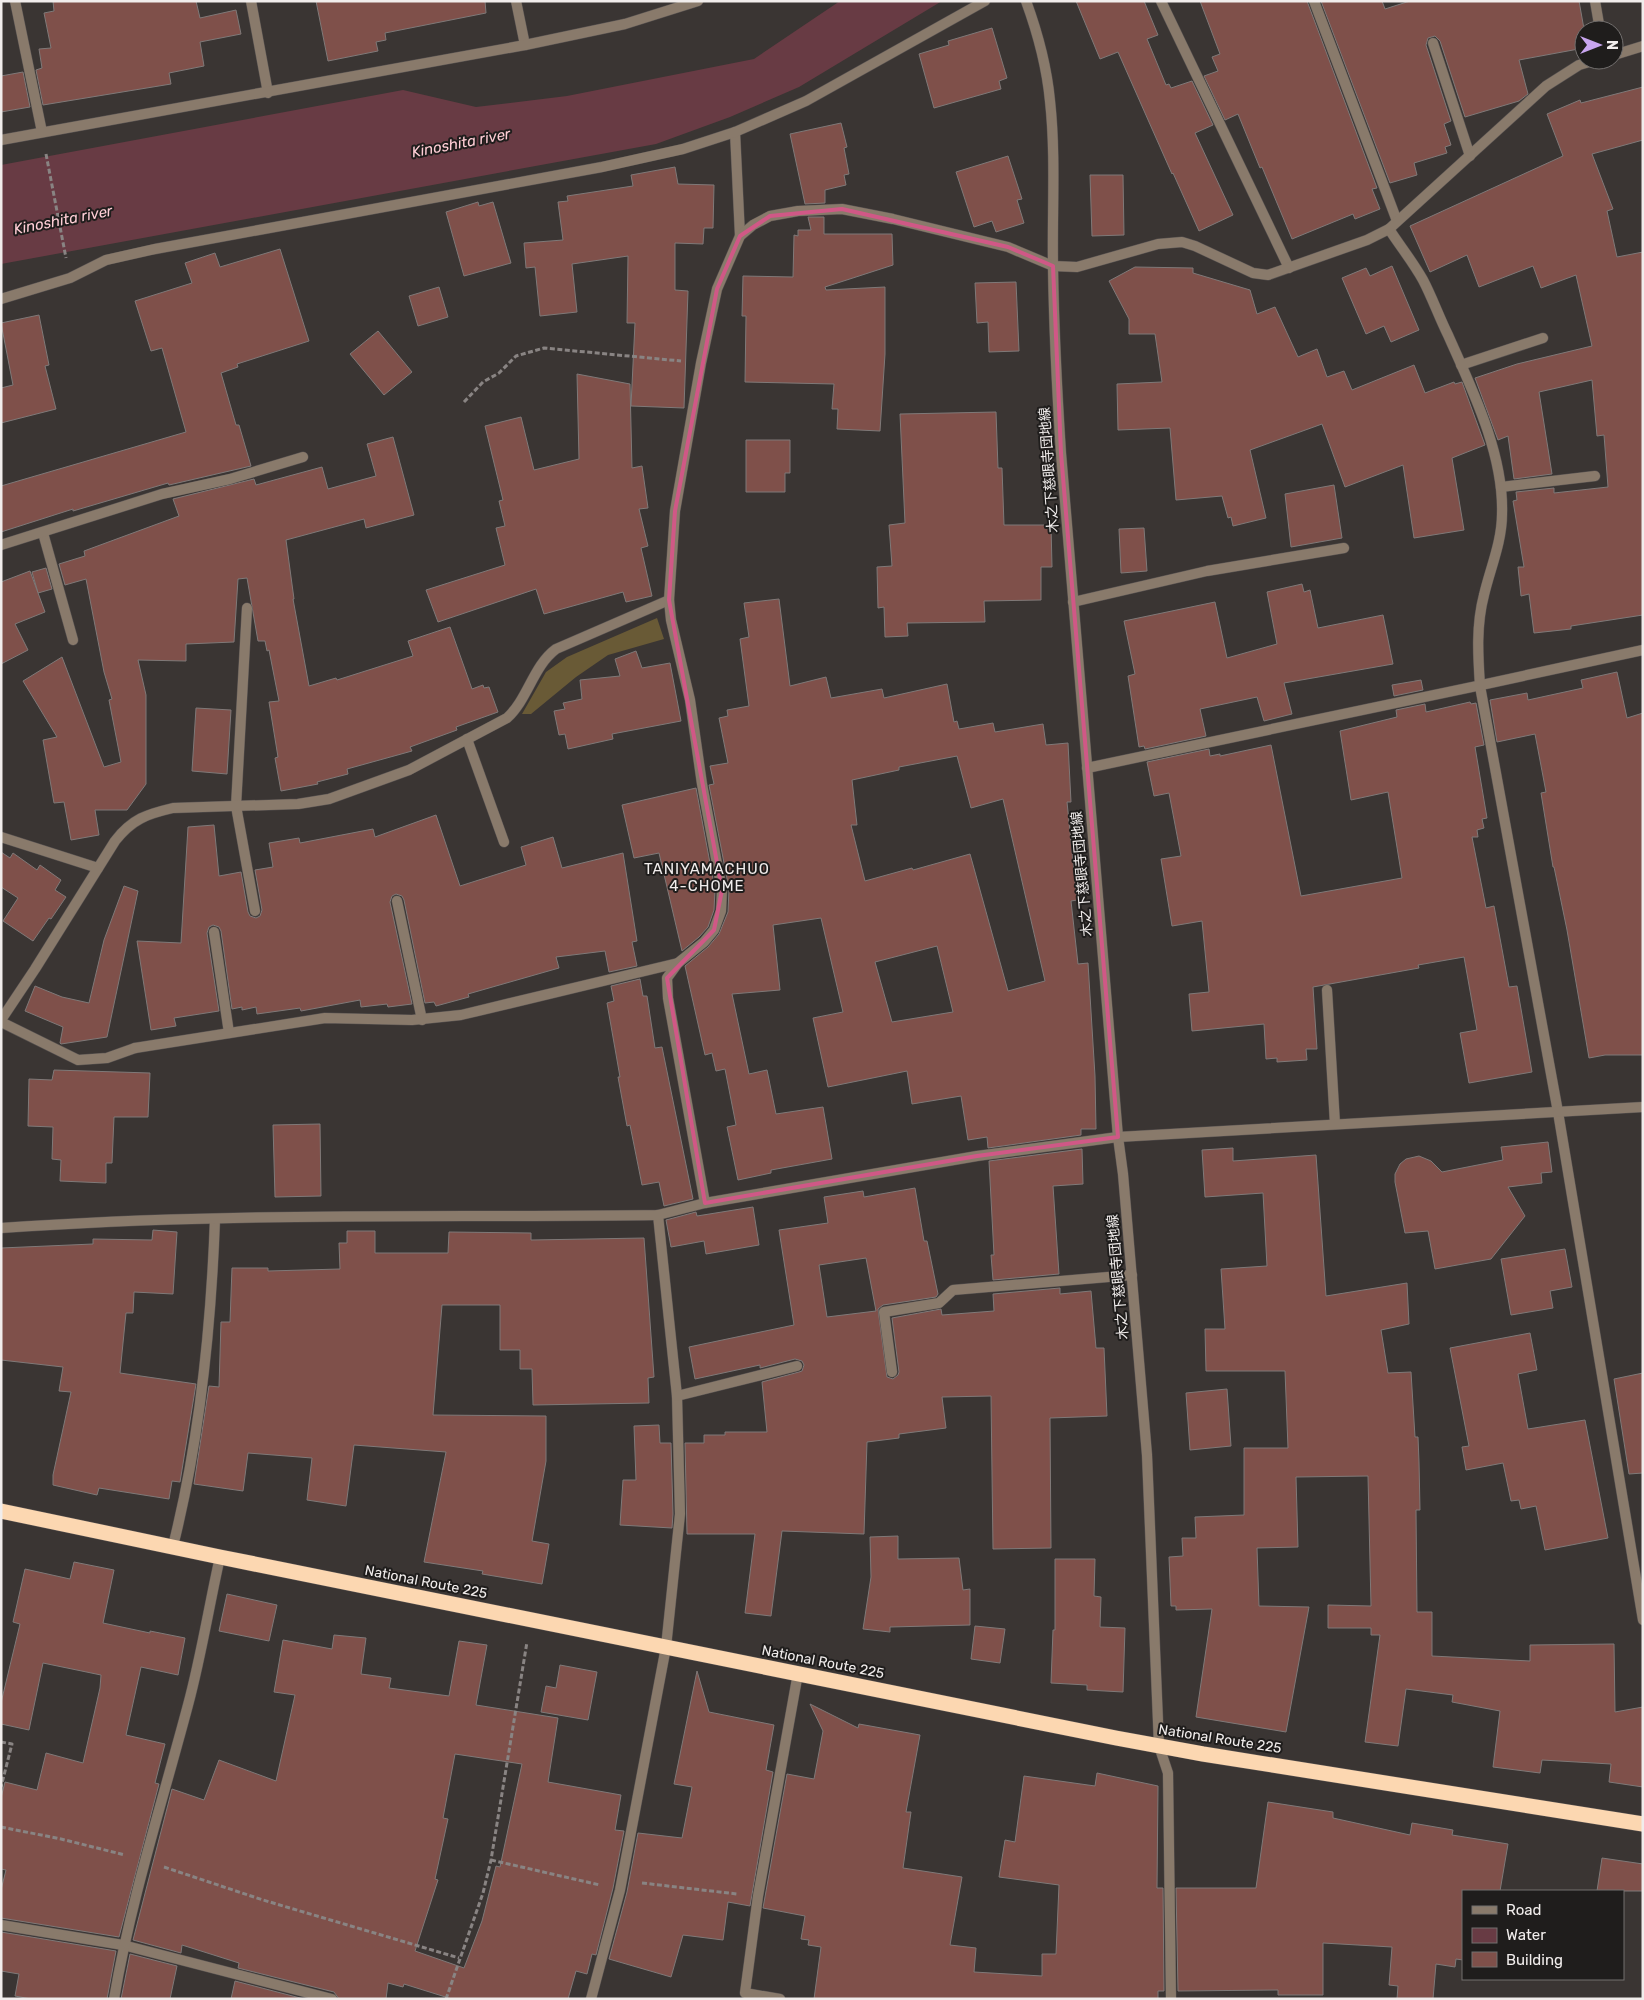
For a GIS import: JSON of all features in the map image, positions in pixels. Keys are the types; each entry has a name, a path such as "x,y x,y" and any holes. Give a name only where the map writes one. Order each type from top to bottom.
{"highway":[{"name":"National Route 225","path":"1,1511 220,1557 1159,1746 1643,1824"}],"street":[{"path":"15,1 42,132"},
{"path":"251,1 268,93"},
{"path":"516,1 525,45"},
{"path":"1,140 525,45 625,24 698,1"},
{"path":"1,299 70,278 106,260 155,249 602,167 683,149 735,132 806,101 985,1"},
{"name":"木之下慈眼寺団地線","path":"1026,1 1035,26 1050,100 1054,181 1053,266 1060,434 1146,1455 1159,1746 1168,1773 1171,1999"},
{"path":"1161,1 1289,268"},
{"path":"1314,1 1397,221"},
{"path":"1594,1 1598,20"},
{"path":"1433,42 1470,156"},
{"path":"1624,51 1643,46"},
{"path":"705,1203 668,998 667,978 678,963 704,942 714,930 720,911 722,890 702,784 690,700 671,620 669,600 675,511 701,363 716,289 740,236 753,225 770,216 798,211 842,209 893,219 1008,247 1053,266 1076,267 1158,244 1182,242 1195,246 1253,273 1268,275 1366,240 1389,229 1546,86 1574,68"},
{"path":"735,132 740,236"},
{"path":"1389,229 1422,279 1461,365 1489,435 1501,487 1501,529 1483,596 1480,620 1478,647 1480,686 1558,1112 1643,1620"},
{"path":"1461,365 1543,338"},
{"path":"1,545 162,494 230,479 303,458"},
{"path":"1501,487 1595,476"},
{"path":"43,532 73,640"},
{"path":"1073,602 1207,571 1344,548"},
{"path":"669,600 556,649 542,663 514,711 506,718 409,770 329,799 298,804 173,808 132,822 124,829 98,868 1,1021 78,1060 107,1058 135,1048 325,1018 422,1020 461,1015 678,963"},
{"path":"247,608 236,806 255,911"},
{"path":"1087,768 1643,650"},
{"path":"467,739 504,842"},
{"path":"1,837 98,868"},
{"path":"397,901 422,1020"},
{"path":"214,932 229,1033"},
{"path":"1327,990 1335,1124"},
{"path":"1,1228 50,1224 215,1219 658,1215 705,1203 977,1156 1118,1137 1643,1107"},
{"path":"591,1999 621,1885 666,1647 680,1514 677,1396 658,1215"},
{"path":"173,1546 196,1434 204,1373 212,1297 215,1219"},
{"path":"892,1372 884,1312 939,1303 953,1290 1132,1275"},
{"path":"677,1396 797,1366"},
{"path":"114,1999 123,1945 144,1861 189,1703 220,1557"},
{"path":"780,1999 745,1993 758,1896 798,1673"},
{"path":"1,1925 123,1945 332,1999"}],"path":[{"path":"45,150 66,257"},
{"path":"464,402 483,382 499,373 516,356 544,348 701,363"},
{"path":"446,1999 483,1893 492,1860 526,1646 534,1620"},
{"path":"1,1742 12,1744 1,1787"},
{"path":"1,1827 61,1839 144,1861 263,1900 459,1958"},
{"path":"492,1860 621,1885 758,1896"}],"highlighted area":[{"path":"842,209 863,212 1008,247 1053,266 1061,453 1118,1137 977,1156 705,1203 667,978 714,930 722,890 669,600 675,511 717,289 740,236 770,216"}],"shaded area":[{"path":"657,618 664,639 608,655 576,677 531,714 522,714 546,672 567,657"}],"water":[{"name":"Kinoshita river","path":"840,1 942,1 799,87 730,117 656,144 1,264 1,165 403,90 476,107 567,96 754,59"}],"building":[{"path":"53,1 196,1 200,18 236,10 241,34 200,42 204,66 169,73 171,84 43,105 36,70 42,68 39,49 51,48 44,13 54,11"},
{"path":"316,1 485,1 486,13 385,33 386,40 376,42 378,51 328,61"},
{"path":"1076,1 1144,1 1158,35 1147,39 1166,85 1169,84 1171,88 1192,81 1213,125 1195,133 1233,215 1199,231 1118,52 1100,59"},
{"path":"1200,1 1307,1 1377,188 1372,189 1380,209 1355,219 1353,214 1292,239 1238,114 1225,120 1204,76 1218,71 1212,57 1220,54"},
{"path":"1321,1 1382,1 1385,9 1410,1 1579,1 1582,20 1574,20 1574,50 1519,60 1528,94 1519,101 1465,117 1440,41 1435,36 1428,38 1426,45 1451,121 1444,124 1451,145 1445,147 1447,153 1414,163 1417,175 1390,183"},
{"path":"992,28 1007,78 999,81 1001,89 934,108 919,54 949,45 948,41"},
{"path":"23,72 30,107 1,112 1,76"},
{"path":"1643,87 1643,140 1592,154 1613,209 1607,211 1617,257 1643,252 1643,615 1571,626 1571,629 1534,633 1529,594 1521,596 1518,567 1524,567 1513,501 1517,500 1516,492 1554,488 1554,493 1608,487 1604,435 1597,436 1592,380 1539,392 1552,474 1514,479 1508,436 1498,440 1475,378 1517,364 1592,346 1576,275 1541,288 1533,266 1479,287 1467,255 1430,272 1410,226 1563,156 1547,114 1580,100 1581,103"},
{"path":"841,123 847,147 844,148 849,174 844,175 846,185 825,190 825,203 805,204 790,134"},
{"path":"1008,156 1022,199 1017,200 1024,223 996,232 992,221 974,227 956,172"},
{"path":"675,167 678,184 714,185 713,228 704,228 703,244 675,243 675,290 688,291 684,408 631,406 635,323 627,323 628,256 572,264 577,312 540,316 535,267 526,268 524,243 563,240 558,202 568,201 567,196 633,186 631,175"},
{"path":"1090,175 1123,175 1124,235 1092,236"},
{"path":"478,202 479,206 493,202 511,263 464,276 446,212"},
{"path":"808,217 824,217 824,234 892,234 893,265 825,287 826,290 885,287 885,354 880,431 837,429 838,409 832,409 834,384 745,382 746,316 742,316 743,276 793,277 794,235 798,236 798,230 811,230"},
{"path":"280,249 309,341 237,364 238,367 221,373 236,425 239,425 251,466 169,485 168,483 73,511 73,509 1,532 1,486 186,432 162,348 151,351 135,301 192,283 185,263 215,253 220,267"},
{"path":"1392,266 1419,330 1391,342 1384,326 1366,334 1342,278 1366,268 1370,276"},
{"path":"1135,267 1193,268 1193,273 1250,290 1257,314 1275,307 1298,357 1317,349 1327,377 1344,371 1352,390 1414,365 1425,393 1454,382 1455,384 1462,382 1485,445 1452,458 1464,530 1414,538 1403,465 1345,487 1322,424 1250,450 1266,518 1233,526 1231,517 1228,518 1222,496 1176,500 1170,428 1118,430 1117,384 1162,382 1155,334 1129,334 1129,319 1109,281"},
{"path":"1016,282 1019,351 989,352 988,322 977,323 975,283"},
{"path":"439,287 448,317 418,326 409,296"},
{"path":"39,315 49,365 45,366 56,409 1,423 1,388 13,385 1,323"},
{"path":"378,331 412,372 384,395 350,354"},
{"path":"577,374 630,384 632,468 642,466 648,508 639,509 648,546 641,548 652,596 626,602 623,592 544,614 536,589 438,622 426,590 505,565 496,528 505,526 499,501 503,500 485,426 521,417 534,470 579,459"},
{"path":"996,412 998,468 1002,468 1004,525 1051,525 1052,567 1041,567 1041,600 984,601 985,622 907,623 908,636 885,637 884,607 878,608 877,567 892,566 889,525 905,523 900,414"},
{"path":"393,437 414,515 366,528 364,519 286,540 293,599 309,686 336,678 337,680 413,656 408,641 450,627 472,689 483,685 484,688 489,687 498,712 456,727 457,730 410,747 412,751 347,769 348,774 317,782 318,784 281,791 275,758 278,757 269,702 279,701 269,650 267,651 265,641 258,641 247,578 238,579 234,642 186,644 186,661 138,660 146,695 146,784 127,810 95,810 99,835 71,840 64,802 54,803 43,740 57,737 23,681 62,657 104,767 121,762 109,700 112,699 104,672 86,579 65,585 59,564 85,556 84,551 179,516 173,499 254,479 256,485 322,467 328,489 376,476 367,444"},
{"path":"746,440 790,440 790,473 785,473 785,492 746,492"},
{"path":"1334,485 1342,538 1291,547 1285,494"},
{"path":"1144,528 1147,571 1121,573 1119,529"},
{"path":"46,568 52,589 38,593 32,572"},
{"path":"30,571 45,612 15,624 28,650 1,664 1,582"},
{"path":"1302,584 1304,592 1310,590 1318,628 1383,615 1393,664 1284,683 1292,714 1264,721 1257,697 1200,709 1206,736 1145,749 1144,746 1139,747 1128,676 1135,674 1124,621 1215,602 1227,658 1277,644 1267,592"},
{"path":"779,599 790,686 826,677 831,698 882,689 884,698 947,684 954,722 957,721 959,729 993,723 995,732 1043,724 1046,745 1068,743 1071,802 1067,802 1077,900 1071,901 1078,964 1088,963 1095,1076 1096,1129 1081,1129 1081,1135 988,1148 987,1137 968,1140 961,1096 912,1104 907,1071 828,1087 813,1018 843,1012 821,918 773,925 780,990 732,994 749,1074 767,1070 776,1114 823,1107 832,1159 771,1170 771,1173 738,1180 727,1127 736,1125 725,1069 716,1071 712,1053 705,1055 685,966 708,947 719,934 728,912 729,889 709,785 714,784 710,766 728,763 719,718 728,716 727,710 749,706 740,639 749,637 744,603","holes":["957,756 971,808 1003,799 1045,981 1008,991 970,854 865,881 851,825 857,825 852,780 899,770 899,767","937,946 953,1012 892,1022 875,962"]},
{"path":"636,651 642,668 670,663 681,721 612,734 613,739 568,749 565,734 559,735 554,711 565,709 563,703 582,699 580,680 620,676 615,659"},
{"path":"1617,672 1627,718 1643,713 1643,1055 1605,1055 1589,1058 1567,930 1553,867 1541,793 1546,792 1535,734 1497,742 1490,700 1527,693 1528,700 1583,688 1581,680"},
{"path":"1421,680 1423,690 1394,696 1392,685"},
{"path":"1470,702 1471,704 1476,703 1484,745 1475,747 1487,818 1482,819 1484,828 1477,830 1478,837 1472,837 1486,908 1494,906 1509,987 1517,986 1532,1072 1469,1083 1460,1033 1477,1030 1464,957 1418,965 1419,968 1313,987 1317,1049 1306,1049 1307,1060 1277,1062 1277,1058 1266,1059 1264,1024 1192,1031 1189,994 1209,992 1202,921 1172,926 1161,859 1181,856 1169,793 1154,796 1147,762 1209,749 1210,756 1220,754 1220,756 1271,745 1301,896 1402,878 1388,792 1351,800 1340,731 1397,717 1396,710 1425,704 1426,712"},
{"path":"196,708 231,710 227,774 192,771"},
{"path":"696,788 715,890 714,910 708,927 682,951 659,853 634,858 622,805"},
{"path":"436,815 460,886 526,865 521,847 553,837 562,868 623,853 637,941 632,942 637,966 609,972 605,951 556,957 559,968 468,994 469,997 436,1006 434,1002 425,1003 404,900 402,896 396,894 392,896 390,902 412,1004 388,1007 387,1004 361,1007 360,1000 301,1011 300,1008 257,1014 256,1007 242,1010 242,1007 232,1009 221,931 219,927 213,925 209,927 207,933 219,1011 174,1018 176,1026 151,1030 137,941 181,943 188,827 214,825 219,876 241,872 248,912 250,916 256,918 260,916 262,910 255,870 273,867 269,843 299,838 300,843 373,829 375,837"},
{"path":"1,852 10,858 13,853 37,870 40,865 61,880 55,890 66,897 33,941 3,921 18,898 1,887"},
{"path":"124,886 138,891 107,1037 61,1044 63,1027 25,1011 35,986 62,997 89,1003 104,940"},
{"path":"640,979 643,996 647,996 655,1048 662,1047 693,1199 664,1206 659,1182 642,1185 630,1125 627,1126 607,1003 614,1001 611,986"},
{"path":"54,1070 150,1073 148,1117 114,1117 112,1163 106,1163 106,1183 60,1181 61,1160 52,1159 53,1127 28,1126 29,1079 52,1080"},
{"path":"320,1124 321,1196 275,1197 273,1125"},
{"path":"1548,1142 1552,1172 1541,1173 1542,1183 1508,1187 1525,1216 1491,1259 1435,1269 1428,1231 1405,1233 1395,1182 1395,1174 1400,1164 1406,1159 1419,1156 1431,1161 1442,1172 1503,1160 1501,1147"},
{"path":"1233,1148 1233,1161 1316,1155 1326,1296 1407,1283 1409,1324 1381,1330 1388,1373 1411,1372 1415,1437 1418,1437 1419,1462 1420,1510 1416,1510 1417,1612 1432,1612 1432,1656 1530,1661 1530,1645 1614,1644 1615,1712 1643,1707 1643,1787 1609,1782 1611,1764 1542,1760 1540,1773 1493,1767 1500,1711 1452,1702 1453,1695 1406,1689 1398,1746 1365,1742 1380,1635 1371,1635 1371,1628 1328,1628 1328,1605 1371,1606 1368,1476 1296,1477 1298,1547 1257,1548 1259,1606 1309,1607 1286,1732 1196,1717 1212,1609 1176,1610 1176,1606 1171,1606 1169,1557 1183,1556 1182,1538 1196,1538 1195,1517 1244,1515 1244,1448 1288,1448 1285,1371 1206,1371 1205,1329 1225,1329 1221,1269 1267,1266 1263,1193 1205,1197 1202,1150"},
{"path":"1082,1149 1083,1184 1053,1186 1059,1274 993,1280 991,1255 994,1255 989,1161"},
{"path":"915,1188 924,1241 927,1241 938,1294 936,1297 883,1305 878,1309 887,1377 893,1379 899,1372 892,1318 941,1309 942,1315 994,1311 993,1294 1060,1288 1060,1294 1091,1291 1096,1348 1104,1348 1107,1416 1050,1418 1051,1548 993,1549 991,1396 942,1397 946,1428 899,1434 899,1438 867,1442 864,1534 782,1531 771,1616 745,1613 755,1534 687,1534 685,1443 704,1443 704,1435 725,1435 725,1432 767,1432 762,1382 802,1371 804,1365 802,1361 795,1359 760,1368 760,1365 695,1379 689,1347 794,1325 779,1230 828,1223 824,1197 863,1191 864,1197","holes":["866,1258 876,1311 827,1317 819,1265"]},
{"path":"753,1207 759,1245 706,1254 704,1241 671,1247 666,1220 696,1212 697,1216"},
{"path":"153,1230 177,1232 173,1294 134,1292 133,1313 126,1313 120,1373 196,1384 180,1482 172,1481 169,1499 99,1488 97,1495 53,1485 53,1475 71,1392 59,1391 63,1367 1,1360 1,1248 93,1244 93,1239 152,1240"},
{"path":"347,1231 375,1231 375,1253 448,1253 449,1232 531,1233 531,1240 644,1238 654,1377 648,1378 649,1403 533,1405 532,1369 520,1369 520,1350 500,1350 500,1305 442,1305 433,1415 546,1416 546,1461 532,1541 549,1544 542,1584 482,1574 483,1571 424,1562 446,1452 354,1445 346,1506 307,1500 312,1458 248,1453 243,1491 194,1484 209,1386 219,1387 221,1322 230,1322 232,1268 268,1268 268,1271 340,1269 339,1243 347,1243"},
{"path":"1565,1249 1572,1287 1550,1291 1553,1308 1511,1315 1501,1259"},
{"path":"1530,1333 1537,1370 1518,1374 1528,1429 1585,1420 1608,1538 1545,1550 1536,1506 1521,1509 1519,1500 1511,1501 1503,1463 1466,1470 1462,1447 1469,1446 1450,1348"},
{"path":"1643,1373 1643,1473 1629,1474 1614,1379"},
{"path":"1227,1389 1231,1446 1190,1450 1186,1393"},
{"path":"659,1425 660,1443 671,1443 672,1528 620,1525 623,1480 636,1480 634,1426"},
{"path":"898,1536 898,1559 959,1558 963,1590 970,1589 970,1625 890,1627 890,1632 863,1629 871,1577 870,1537"},
{"path":"1055,1559 1095,1559 1094,1596 1101,1597 1100,1627 1125,1628 1123,1692 1087,1690 1087,1685 1051,1683 1053,1630 1055,1630"},
{"path":"74,1562 114,1570 103,1623 185,1638 178,1675 141,1667 126,1735 165,1744 155,1783 159,1784 119,1937 1,1918 1,1890 6,1870 1,1869 1,1798 5,1782 37,1790 46,1753 83,1763 100,1688 101,1675 43,1663 29,1730 1,1724 1,1703 20,1624 13,1622 25,1569 70,1579"},
{"path":"227,1594 277,1605 269,1641 219,1631"},
{"path":"975,1626 1005,1629 1000,1663 971,1659"},
{"path":"334,1635 366,1638 361,1674 391,1678 389,1688 449,1696 459,1641 487,1645 476,1705 558,1718 548,1782 621,1795 615,1830 624,1831 613,1888 596,1955 592,1954 587,1974 576,1971 568,1999 452,1999 404,1984 403,1987 388,1983 386,1999 339,1999 334,1992 238,1968 239,1963 182,1945 181,1953 133,1940 172,1789 204,1800 219,1760 276,1781 295,1695 274,1692 283,1640 332,1649","holes":["455,1754 522,1764 500,1867 496,1866 482,1921 464,1968 415,1951 438,1880 435,1879 448,1819 443,1818"]},
{"path":"560,1665 597,1672 588,1720 541,1712 546,1686 556,1688"},
{"path":"697,1671 709,1712 774,1725 766,1770 773,1772 750,1906 728,1902 723,1940 683,1935 671,1977 609,1959 627,1892 638,1833 682,1838 692,1787 674,1784"},
{"path":"810,1704 858,1728 859,1724 920,1735 906,1812 911,1812 903,1868 962,1877 950,1945 976,1948 974,1972 1042,1976 1042,1954 1056,1954 1059,1885 999,1877 1005,1840 1015,1842 1024,1776 1095,1786 1097,1773 1158,1786 1157,1888 1163,1888 1164,1991 1158,1991 1158,1999 814,1999 821,1947 808,1945 809,1940 801,1939 805,1916 763,1908 787,1774 814,1779 823,1731"},
{"path":"1268,1802 1333,1812 1333,1818 1410,1835 1412,1823 1453,1830 1452,1835 1508,1844 1500,1890 1462,1890 1462,1960 1456,1959 1455,1967 1436,1964 1433,1999 1397,1999 1398,1986 1389,1985 1392,1947 1323,1943 1323,1995 1278,1995 1278,1990 1178,1991 1176,1888 1256,1888"},
{"path":"1602,1858 1643,1864 1643,1891 1597,1890"},
{"path":"1,1932 116,1951 107,1999 31,1999 15,1996 19,1974 1,1971"},
{"path":"130,1954 177,1966 170,1999 121,1999"},
{"path":"235,1981 304,1999 231,1999"}],"district":[{"name":"TANIYAMACHUO 4-CHOME","path":"707,878"}]}
